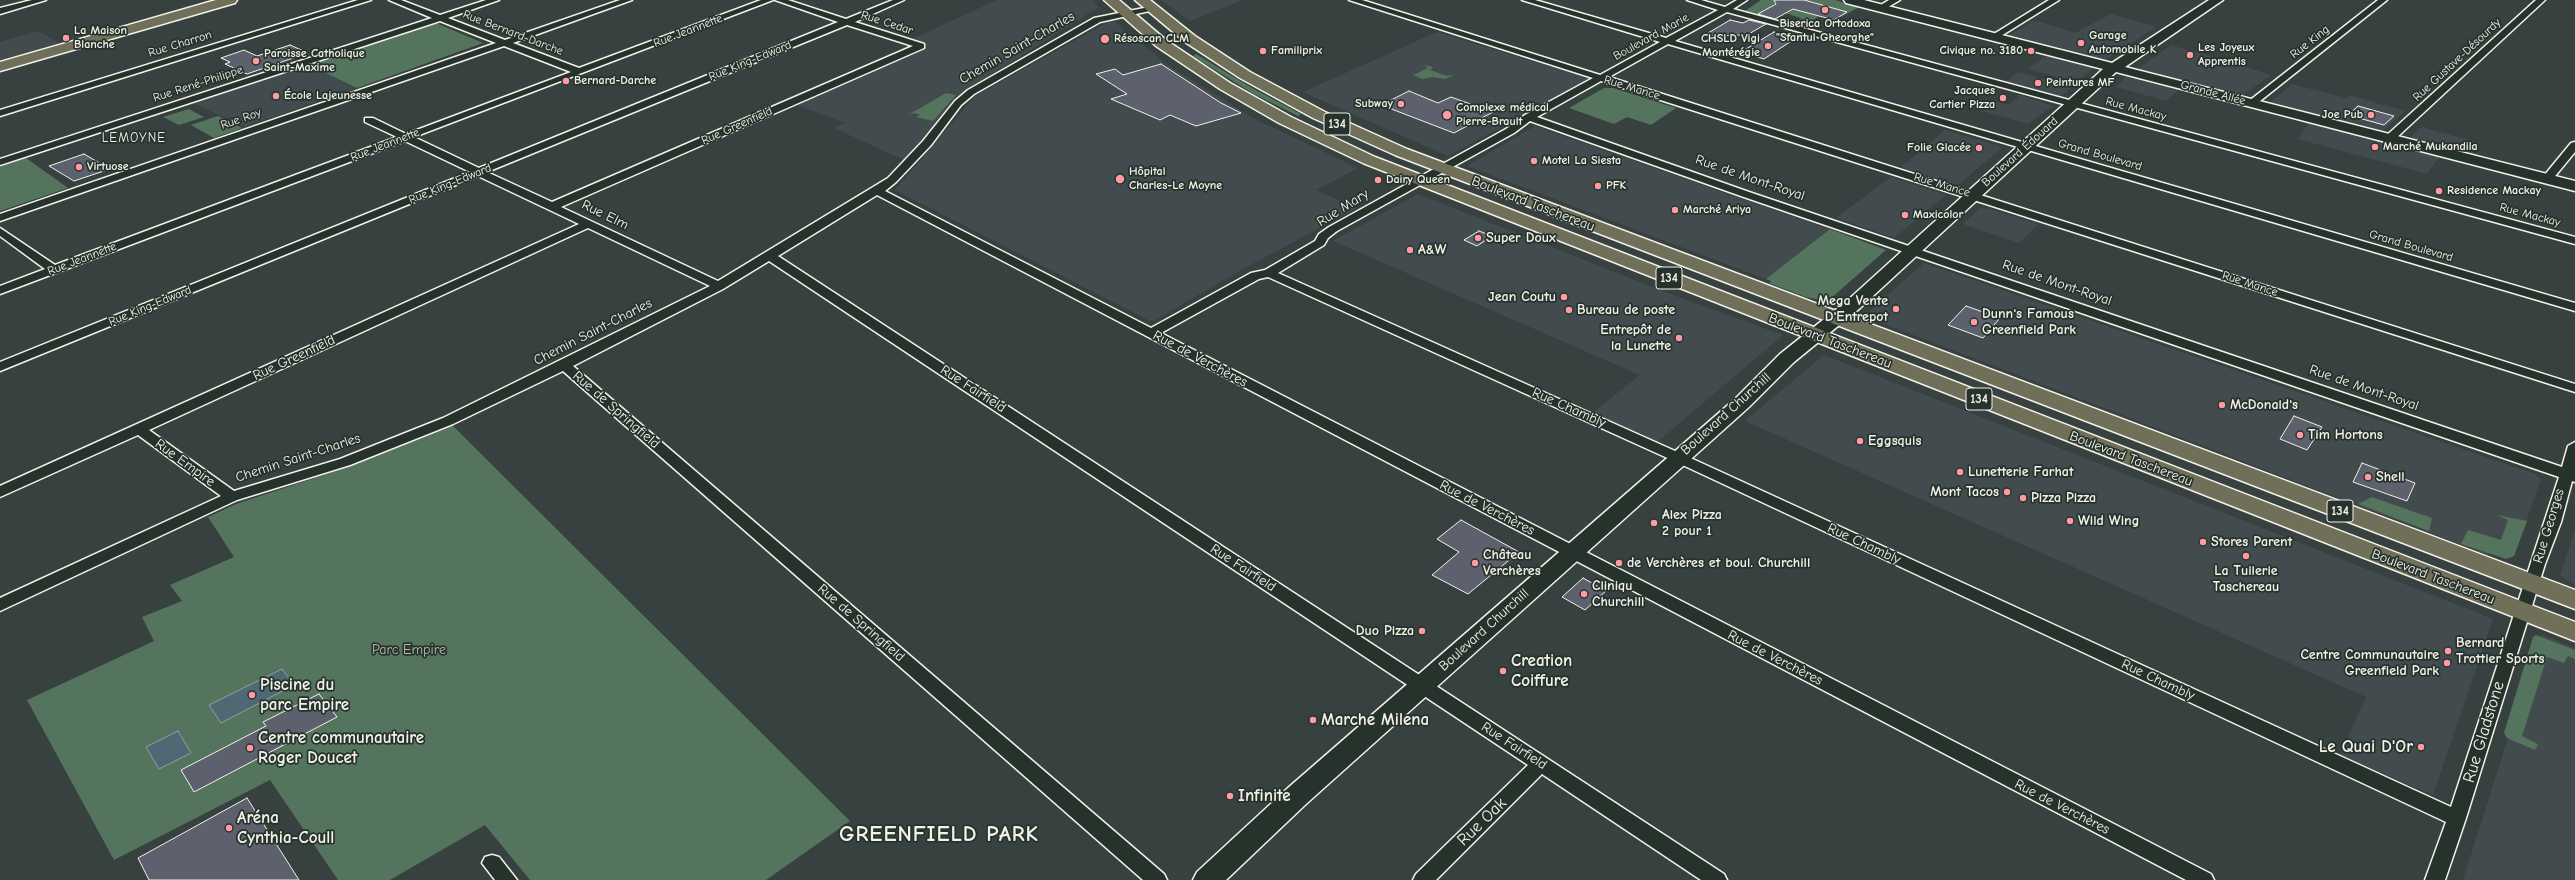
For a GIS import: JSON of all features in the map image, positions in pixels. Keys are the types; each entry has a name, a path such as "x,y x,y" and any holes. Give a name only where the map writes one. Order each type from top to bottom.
{"main road":[{"path":"0,67 230,0"},
{"name":"Boulevard Taschereau","path":"1111,0 1167,48 1239,95 1317,136 1420,181 2575,632"},
{"name":"Boulevard Taschereau","path":"1147,4 1202,48 1263,85 1353,131 1442,169 2575,600"}],"street":[{"path":"0,11 42,0"},
{"name":"Rue Charron","path":"0,112 367,0"},
{"name":"Rue Bernard-Darche","path":"393,0 580,72"},
{"name":"Rue René-Philippe","path":"0,162 496,0"},
{"name":"Rue Roy","path":"0,218 628,0"},
{"name":"Rue Jeannette","path":"0,290 769,0"},
{"name":"Rue Cedar","path":"779,0 920,46"},
{"name":"Rue King-Edward","path":"0,367 900,0"},
{"name":"Rue Mance","path":"1353,0 1973,195 2575,388"},
{"name":"Grand Boulevard","path":"1526,0 2575,308"},
{"name":"Rue Mackay","path":"1691,0 2575,241"},
{"name":"Boulevard Marie","path":"1529,117 1743,0"},
{"name":"Grande Allée","path":"1850,0 2575,186"},
{"path":"1880,8 1896,0"},
{"path":"1993,37 2055,0"},
{"name":"Boulevard Édouard","path":"1836,319 2114,67 2217,0"},
{"name":"Rue King","path":"2252,103 2383,0"},
{"name":"Rue Gustave-Désourdy","path":"2390,138 2541,0"},
{"name":"Chemin Saint-Charles","path":"0,605 232,497 345,462 448,420 564,365 719,286 877,191 904,168 963,98 1092,22 1125,13 1147,4"},
{"name":"Rue Greenfield","path":"552,206 920,46"},
{"name":"Rue Mary","path":"1152,333 1255,276 1269,273 1320,243 1323,236 1510,131 1529,117"},
{"name":"Rue de Mont-Royal","path":"1529,117 1911,251 2570,476"},
{"name":"Rue Elm","path":"369,120 719,286"},
{"path":"2547,179 2575,145"},
{"name":"Rue de Verchères","path":"877,191 2204,880"},
{"name":"Rue Greenfield","path":"0,492 588,224"},
{"path":"0,231 54,270"},
{"name":"Rue Fairfield","path":"770,256 1717,880"},
{"name":"Rue Chambly","path":"1269,273 1679,458 2457,818"},
{"name":"Boulevard Churchill","path":"1207,880 1280,811 1742,403 1787,358 1836,319"},
{"name":"Rue de Springfield","path":"564,365 1157,880"},
{"name":"Rue Empire","path":"139,429 232,497"},
{"name":"Rue Georges","path":"2531,584 2552,522 2570,476 2575,446"},
{"name":"Rue Gladstone","path":"2435,880 2457,818 2531,584"},
{"name":"Rue Oak","path":"1423,880 1541,764"},
{"path":"492,863 507,880"}],"shaded area":[{"path":"997,0 1092,0 1099,7 956,97 906,161 834,128 845,123 794,104 920,49 908,41"},
{"path":"1161,0 1243,0 1190,21"},
{"path":"2111,14 2156,27 2104,61 2008,36 2034,20 2075,33"},
{"name":"Hôpital Charles-Le Moyne","path":"1110,21 1115,22 1165,63 1253,118 1358,168 1316,190 1357,208 1234,274 1154,321 1148,320 895,190 975,96"},
{"path":"38,31 61,44 0,62 0,42"},
{"path":"1437,32 1590,79 1448,156 1303,92"},
{"path":"2171,45 2271,75 2242,96 2138,69"},
{"path":"2047,55 2094,68 2077,82 2028,69"},
{"name":"École Lajeunesse","path":"309,65 357,88 244,127 193,103"},
{"path":"2018,72 2072,87 2062,96 2056,96 2005,82"},
{"path":"2127,76 2179,89 2166,101 2116,87"},
{"path":"2292,84 2346,98 2349,95 2405,111 2381,133 2270,103"},
{"path":"2020,95 2053,106 2028,124 1979,110 1994,101 2009,105"},
{"path":"2309,123 2440,156 2427,174 2298,139"},
{"path":"1535,126 1830,229 1766,279 1467,166"},
{"path":"2422,127 2479,143 2470,156 2409,139"},
{"path":"1945,130 2002,148 1959,184 1954,184 1901,167"},
{"path":"1891,177 1946,195 1894,238 1836,218"},
{"path":"1418,194 1665,292 1783,335 1655,444 1591,414 1640,375 1333,241"},
{"path":"1980,208 1990,209 2038,224 2019,243 1963,224"},
{"path":"1924,263 2535,474 2541,479 2514,556 2510,559 2489,553 2488,555 1869,318 1866,314"},
{"path":"1824,355 2493,619 2433,795 2340,755 2366,697 1745,421"},
{"path":"2575,530 2575,585 2560,575"},
{"path":"2541,634 2575,648 2575,880 2463,880"}],"green space":[{"path":"1761,0 1779,0 1769,8 1777,12 1768,17 1745,11"},
{"path":"1804,0 1835,0 1859,7 1841,17 1847,12"},
{"path":"1789,5 1819,16 1812,21 1816,25 1809,28 1791,24 1801,18 1785,13"},
{"path":"436,23 483,43 357,88 309,65"},
{"path":"1196,54 1252,88 1301,114 1298,116 1252,93 1193,56"},
{"path":"1424,65 1433,67 1430,70 1447,76 1454,75 1445,79 1432,77 1422,79 1413,75 1428,68"},
{"path":"1604,88 1613,88 1676,108 1651,125 1627,117 1614,124 1569,108"},
{"path":"946,93 956,95 933,121 916,117 920,115 915,113 908,115"},
{"path":"189,109 204,117 179,125 163,117"},
{"path":"218,116 242,128 214,138 191,125"},
{"path":"26,158 68,188 0,211 0,167"},
{"path":"1830,229 1886,250 1830,299 1820,300 1806,297 1769,283 1771,281 1766,279"},
{"name":"Parc Empire","path":"453,426 850,821 766,880 530,880 485,825 390,880 338,880 270,780 114,860 27,700 154,641 142,617 182,601 170,585 234,557 208,517 236,504 342,469"},
{"path":"2372,497 2432,518 2429,531 2358,504"},
{"path":"2497,515 2527,521 2514,556 2506,559 2461,544 2468,530 2501,540 2508,520"},
{"path":"2536,635 2575,650 2575,659 2568,656 2564,663 2547,657 2522,736 2538,745 2535,750 2507,738 2504,733 2533,637"}],"water":[{"name":"Piscine du parc Empire","path":"282,669 294,685 221,723 209,705"},
{"path":"178,731 191,753 159,769 146,747"}],"building":[{"name":"Biserica Ortodoxa \"Sfantul Gheorghe\"","path":"1774,0 1804,0 1847,12 1834,20 1793,9 1775,19 1758,14 1776,4"},
{"path":"1730,20 1743,23 1749,20 1766,24 1747,35 1703,36"},
{"path":"1774,32 1796,38 1764,59 1741,52"},
{"name":"Paroisse Catholique Saint-Maxime","path":"290,45 308,53 247,74 225,64 230,62 221,58 244,50 257,56"},
{"path":"1161,64 1221,103 1241,113 1196,126 1170,115 1160,120 1111,99 1127,94 1096,74 1115,69 1123,75"},
{"name":"Complexe médical Pierre-Brault","path":"1409,91 1438,103 1451,97 1493,112 1454,133 1381,105"},
{"name":"Joe Pub","path":"2358,106 2394,116 2384,125 2348,115"},
{"name":"Virtuose","path":"84,154 110,169 74,181 49,166"},
{"name":"Super Doux","path":"1479,231 1492,236 1477,246 1464,240"},
{"name":"Dunn's Famous Greenfield Park","path":"1966,306 2000,318 1983,338 1948,325"},
{"name":"Tim Hortons","path":"2294,416 2322,427 2307,450 2280,439"},
{"path":"2362,463 2415,483 2407,501 2353,482"},
{"name":"Château Verchères","path":"1461,520 1519,552 1468,594 1432,575 1459,552 1437,539"},
{"name":"Cliniqu Churchill","path":"1583,578 1606,591 1585,610 1562,597"},
{"name":"Centre communautaire Roger Doucet","path":"319,694 337,717 194,792 181,770 266,726 263,722"},
{"name":"Aréna Cynthia-Coull","path":"247,798 299,880 149,880 138,858"}],"place":[{"name":"Biserica Ortodoxa \"Sfantul Gheorghe\"","path":"1825,10"},
{"name":"La Maison Blanche","path":"66,38"},
{"name":"Résoscan CLM","path":"1105,39"},
{"name":"Garage Automobile K","path":"2081,43"},
{"name":"CHSLD Vigi Montérégie","path":"1768,46"},
{"name":"Familiprix","path":"1263,51"},
{"name":"Civique no. 3180","path":"2031,51"},
{"name":"Les Joyeux Apprentis","path":"2190,55"},
{"name":"Paroisse Catholique Saint-Maxime","path":"256,61"},
{"name":"Bernard-Darche","path":"566,81"},
{"name":"Peintures MF","path":"2038,83"},
{"name":"École Lajeunesse","path":"276,96"},
{"name":"Jacques Cartier Pizza","path":"2003,98"},
{"name":"Subway","path":"1401,104"},
{"name":"Complexe médical Pierre-Brault","path":"1447,115"},
{"name":"Joe Pub","path":"2371,115"},
{"name":"Marché Mukandila","path":"2375,147"},
{"name":"Folie Glacée","path":"1979,148"},
{"name":"Motel La Siesta","path":"1534,161"},
{"name":"Virtuose","path":"79,167"},
{"name":"Hôpital Charles-Le Moyne","path":"1120,179"},
{"name":"Dairy Queen","path":"1378,180"},
{"name":"PFK","path":"1598,186"},
{"name":"Residence Mackay","path":"2439,191"},
{"name":"Marché Ariya","path":"1675,210"},
{"name":"Maxicolor","path":"1905,215"},
{"name":"Super Doux","path":"1478,238"},
{"name":"A&W","path":"1410,250"},
{"name":"Jean Coutu","path":"1564,297"},
{"name":"Mega Vente D'Entrepot","path":"1896,309"},
{"name":"Bureau de poste","path":"1569,310"},
{"name":"Dunn's Famous Greenfield Park","path":"1974,322"},
{"name":"Entrepôt de la Lunette","path":"1679,338"},
{"name":"McDonald's","path":"2222,405"},
{"name":"Tim Hortons","path":"2300,435"},
{"name":"Eggsquis","path":"1860,441"},
{"name":"Lunetterie Farhat","path":"1960,472"},
{"name":"Shell","path":"2368,477"},
{"name":"Mont Tacos","path":"2007,492"},
{"name":"Pizza Pizza","path":"2023,498"},
{"name":"Wild Wing","path":"2070,521"},
{"name":"Alex Pizza 2 pour 1","path":"1654,523"},
{"name":"Stores Parent","path":"2203,542"},
{"name":"La Tuilerie Taschereau","path":"2246,556"},
{"name":"Château Verchères","path":"1475,563"},
{"name":"de Verchères et boul. Churchill","path":"1619,563"},
{"name":"Cliniqu Churchill","path":"1584,594"},
{"name":"Duo Pizza","path":"1422,631"},
{"name":"Bernard Trottier Sports","path":"2448,651"},
{"name":"Centre Communautaire Greenfield Park","path":"2447,663"},
{"name":"Creation Coiffure","path":"1503,671"},
{"name":"Piscine du parc Empire","path":"252,695"},
{"name":"Marche Milena","path":"1313,720"},
{"name":"Le Quai D'Or","path":"2421,747"},
{"name":"Centre communautaire Roger Doucet","path":"250,748"},
{"name":"Infinite","path":"1230,796"},
{"name":"Aréna Cynthia-Coull","path":"229,828"}],"district":[{"name":"LEMOYNE","path":"134,138"},
{"name":"GREENFIELD PARK","path":"939,835"}]}
